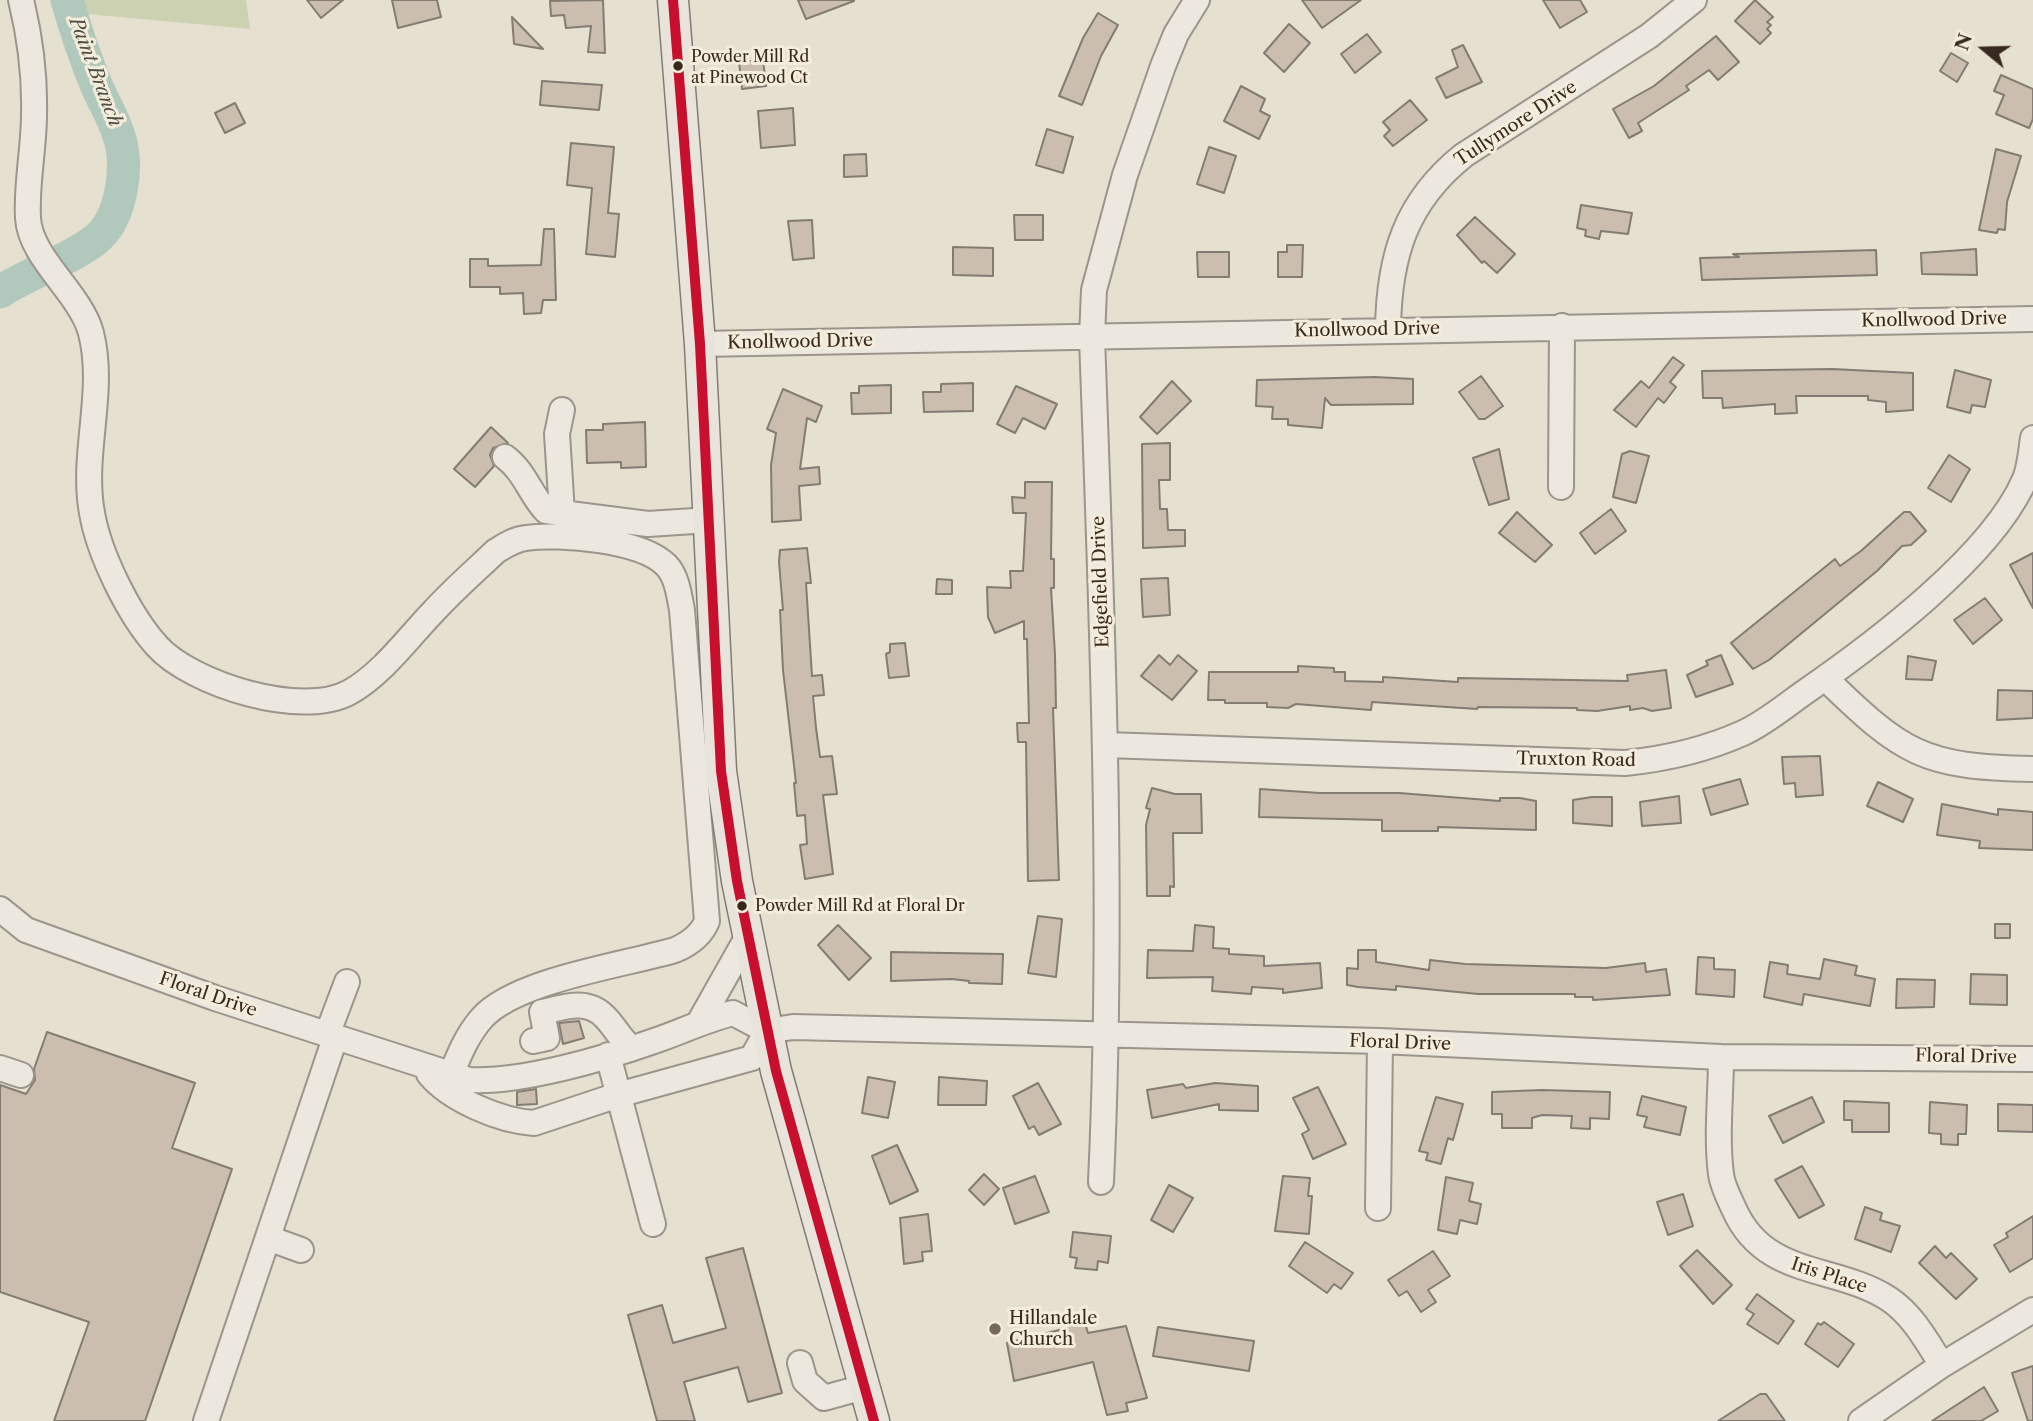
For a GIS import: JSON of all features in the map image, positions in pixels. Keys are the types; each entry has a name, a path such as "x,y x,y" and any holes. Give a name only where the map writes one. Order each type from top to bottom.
{"main road":[{"path":"673,0 700,344 721,771 748,936 767,1031 874,1421"}],"street":[{"path":"21,0 32,64 34,113 28,220 36,242 86,317 92,334 95,398 89,484 92,515 112,572 147,634 159,649 217,682 265,699 299,704 350,692 379,668 496,551 526,538 564,537 634,547 659,559 672,572 682,610 707,921 703,931 688,944 675,950 538,985 501,1002 483,1017 469,1035 451,1075"},
{"name":"Edgefield Drive","path":"1101,1182 1108,1035 1106,745 1092,337 1094,290 1125,175 1163,66 1176,34 1197,0"},
{"name":"Tullymore Drive","path":"1388,329 1388,285 1401,236 1440,176 1464,155 1649,36 1694,0"},
{"name":"Knollwood Drive","path":"700,344 2033,318"},
{"path":"1561,487 1562,326"},
{"path":"562,410 557,434 562,513"},
{"name":"Truxton Road","path":"1106,745 1625,763 1655,760 1698,749 1746,732 1825,678 1873,643 1968,558 2029,479 2033,438"},
{"path":"505,457 524,475 536,501 546,511 648,524 710,520"},
{"path":"524,475 558,464"},
{"path":"1825,678 1866,718 1913,751 1947,764 1973,768 2033,769"},
{"name":"Floral Drive","path":"1,912 26,930 331,1037 469,1080 497,1082 575,1065 656,1041 700,1021 733,1013 767,1031 793,1027 1380,1041 1721,1057 2033,1059"},
{"path":"700,1021 748,936"},
{"path":"206,1421 268,1238 348,982"},
{"path":"533,1041 547,1038 542,1012 579,1003 604,1016 617,1035 618,1095 653,1224"},
{"name":"Floral Drive","path":"423,1067 446,1089 470,1103 521,1122 534,1123 618,1095 752,1058 767,1031"},
{"path":"1378,1208 1380,1041"},
{"name":"Iris Place","path":"1721,1057 1721,1176 1740,1223 1782,1261 1873,1290 1891,1300 1907,1313 1942,1365"},
{"path":"268,1238 301,1250"},
{"path":"1861,1421 1942,1365 2033,1310"},
{"path":"800,1363 805,1381 824,1398 864,1387"}],"green space":[{"path":"73,0 246,0 250,29 76,13"}],"building":[{"path":"307,0 343,0 321,18"},
{"path":"392,0 437,0 441,17 398,28"},
{"path":"603,0 605,53 588,52 591,26 566,28 564,15 551,16 550,1"},
{"path":"798,0 854,0 854,1 806,19"},
{"path":"1302,0 1361,0 1322,28"},
{"path":"1543,0 1580,0 1587,12 1560,28"},
{"path":"1755,0 1773,17 1767,22 1771,25 1767,29 1771,33 1760,44 1735,21"},
{"path":"1098,13 1118,25 1101,56 1082,105 1059,96 1083,38"},
{"path":"512,17 543,49 514,44"},
{"path":"1289,24 1310,43 1284,72 1264,53"},
{"path":"1367,34 1381,52 1355,73 1341,54"},
{"path":"1716,36 1739,62 1718,80 1709,70 1686,86 1689,90 1638,123 1642,131 1629,138 1613,109 1654,86"},
{"path":"1463,45 1482,82 1446,98 1436,78 1458,67 1452,50"},
{"path":"1951,53 1968,63 1957,82 1940,71"},
{"path":"763,60 766,86 742,89 739,62"},
{"path":"2001,75 2033,89 2033,119 2029,128 1996,114 2004,95 1994,91"},
{"path":"542,81 602,85 599,110 540,105"},
{"path":"1241,86 1265,99 1260,111 1270,116 1259,139 1224,121"},
{"path":"1410,100 1427,120 1393,146 1384,136 1390,130 1383,122"},
{"path":"235,103 245,123 225,133 215,113"},
{"path":"793,108 795,145 761,148 758,111"},
{"path":"1047,129 1073,137 1063,173 1036,165"},
{"path":"571,143 614,147 608,213 619,214 615,257 586,254 592,188 567,185"},
{"path":"1209,147 1236,156 1224,193 1197,184"},
{"path":"1996,149 2021,156 2007,202 2005,230 1998,229 1997,233 1979,230"},
{"path":"866,154 867,176 844,177 844,155"},
{"path":"1581,205 1632,213 1628,234 1601,231 1599,239 1585,236 1586,230 1577,228"},
{"path":"1014,215 1043,215 1043,240 1015,240"},
{"path":"1475,217 1515,254 1497,273 1484,261 1482,263 1457,235"},
{"path":"812,220 814,258 793,260 788,221"},
{"path":"544,229 554,229 556,300 543,300 541,313 524,314 523,293 500,294 500,287 470,287 470,259 488,259 488,266 541,265"},
{"path":"1287,245 1303,245 1302,277 1278,277 1278,252 1287,252"},
{"path":"953,247 993,248 993,276 953,275"},
{"path":"1976,249 1977,275 1922,274 1921,253"},
{"path":"1876,250 1877,275 1702,280 1700,258 1739,257 1733,254"},
{"path":"1197,252 1229,252 1229,277 1198,277"},
{"path":"1673,357 1684,365 1670,382 1676,387 1664,403 1658,398 1636,427 1614,410 1641,381 1649,388"},
{"path":"1832,369 1913,373 1913,410 1886,412 1886,402 1868,400 1868,396 1796,396 1797,413 1775,414 1775,404 1723,408 1722,398 1703,398 1702,371"},
{"path":"1955,370 1991,380 1985,407 1972,405 1970,413 1947,407"},
{"path":"1481,376 1503,406 1485,419 1479,419 1459,392"},
{"path":"1375,377 1413,379 1413,404 1331,405 1325,398 1322,428 1288,425 1288,419 1272,419 1273,407 1256,406 1257,380"},
{"path":"1172,381 1191,401 1157,434 1140,417"},
{"path":"973,383 973,411 924,412 923,392 941,392 941,384"},
{"path":"891,385 891,413 852,414 851,393 859,393 859,386"},
{"path":"1016,386 1057,404 1045,429 1023,418 1015,433 997,424"},
{"path":"783,389 822,406 816,422 807,418 800,469 819,467 820,484 799,486 801,520 772,522 771,465 776,433 767,429"},
{"path":"645,422 646,467 621,468 621,462 587,463 586,430 603,430 603,424"},
{"path":"491,427 508,443 493,448 490,455 494,466 475,487 454,469"},
{"path":"1170,443 1170,480 1159,480 1160,509 1167,509 1168,530 1185,530 1185,546 1143,548 1142,444"},
{"path":"1499,449 1509,499 1489,505 1473,458"},
{"path":"1630,451 1649,456 1636,503 1613,497 1622,454"},
{"path":"1949,455 1970,469 1951,502 1928,488"},
{"path":"1025,482 1052,482 1051,559 1054,559 1054,588 1051,588 1056,708 1053,708 1059,880 1028,881 1026,742 1018,742 1017,723 1029,723 1027,639 1024,639 1024,621 995,633 988,617 987,587 1011,588 1010,571 1023,571 1026,513 1013,513 1012,497 1025,498"},
{"path":"1611,509 1626,531 1595,554 1580,533"},
{"path":"1517,512 1552,545 1535,562 1499,533"},
{"path":"1904,512 1910,512 1926,531 1911,545 1902,546 1877,571 1769,660 1753,669 1731,643 1835,559 1840,566 1861,551"},
{"path":"807,548 811,583 806,583 812,676 822,675 824,695 813,696 816,728 820,757 832,756 837,794 823,795 833,874 805,879 800,845 807,844 805,815 797,816 796,783 783,670 780,610 783,610 779,562 780,550"},
{"path":"2033,553 2033,608 2010,565"},
{"path":"1168,578 1170,615 1143,617 1141,579"},
{"path":"937,579 952,580 952,594 936,594"},
{"path":"1985,598 2002,620 1973,644 1954,620"},
{"path":"905,643 909,676 889,678 886,654 890,652 890,644"},
{"path":"1159,655 1170,665 1178,655 1197,671 1172,700 1141,676"},
{"path":"1721,655 1733,684 1696,697 1687,675 1708,665 1706,661"},
{"path":"1908,656 1936,661 1932,680 1906,679"},
{"path":"1298,666 1334,668 1334,672 1345,672 1345,681 1383,682 1383,677 1458,682 1458,678 1628,681 1627,675 1666,670 1671,708 1652,711 1643,708 1630,710 1630,706 1597,711 1577,708 1477,709 1372,702 1371,710 1296,704 1288,708 1267,707 1267,703 1225,703 1225,700 1208,700 1209,672 1298,672"},
{"path":"1998,690 2033,691 2033,718 1997,720"},
{"path":"1820,756 1823,795 1796,797 1795,783 1784,784 1782,757"},
{"path":"1740,779 1748,804 1711,815 1703,789"},
{"path":"1878,782 1913,799 1903,822 1867,806"},
{"path":"1152,788 1175,794 1201,794 1202,833 1173,833 1174,887 1170,886 1170,896 1147,896 1146,825 1150,809 1146,808"},
{"path":"1260,789 1320,793 1399,793 1500,801 1500,798 1520,798 1536,801 1536,830 1438,827 1438,831 1382,831 1382,820 1259,817"},
{"path":"1679,796 1681,823 1642,826 1640,802"},
{"path":"1612,797 1612,826 1573,823 1573,800"},
{"path":"1942,804 1998,815 1998,809 2033,812 2033,850 1979,848 1980,841 1937,835"},
{"path":"1038,916 1062,919 1056,977 1028,973"},
{"path":"1995,924 2010,924 2010,938 1995,938"},
{"path":"838,925 871,958 849,980 818,945"},
{"path":"1195,925 1214,927 1213,948 1229,949 1229,954 1264,956 1264,966 1320,963 1322,988 1283,993 1283,989 1252,987 1251,994 1212,991 1213,977 1147,978 1148,950 1193,951"},
{"path":"1358,950 1376,950 1376,962 1429,970 1430,960 1465,964 1606,968 1645,963 1646,972 1666,969 1670,995 1593,1000 1593,997 1575,997 1575,994 1478,994 1396,986 1396,990 1347,985 1347,968 1358,969"},
{"path":"891,952 1003,954 1002,984 969,983 952,979 891,981"},
{"path":"1698,957 1714,958 1714,969 1735,970 1734,997 1696,994"},
{"path":"1824,959 1857,966 1855,975 1875,979 1870,1006 1804,994 1802,1005 1764,997 1770,962 1788,965 1787,974 1820,979"},
{"path":"1971,974 2007,975 2007,1005 1970,1004"},
{"path":"1897,979 1935,980 1934,1007 1896,1008"},
{"path":"579,1021 584,1038 563,1044 559,1023"},
{"path":"47,1032 195,1083 172,1148 232,1169 145,1421 54,1421 89,1322 0,1292 0,1085 26,1094 35,1080 34,1069"},
{"path":"868,1077 895,1082 888,1118 862,1113"},
{"path":"939,1077 987,1081 986,1105 938,1105"},
{"path":"1038,1083 1061,1124 1039,1135 1034,1126 1029,1129 1013,1096"},
{"path":"1215,1083 1258,1086 1258,1111 1219,1110 1219,1104 1152,1118 1147,1090 1183,1084 1186,1088"},
{"path":"1318,1087 1346,1144 1313,1159 1302,1134 1309,1130 1293,1098"},
{"path":"536,1089 537,1104 517,1105 517,1092"},
{"path":"1492,1092 1610,1092 1609,1119 1590,1118 1590,1129 1571,1128 1572,1116 1542,1115 1532,1118 1532,1128 1502,1128 1502,1114 1492,1114"},
{"path":"1642,1096 1686,1107 1680,1135 1644,1127 1647,1117 1637,1115"},
{"path":"1436,1097 1463,1104 1453,1140 1448,1138 1441,1164 1426,1160 1428,1153 1419,1151"},
{"path":"1812,1097 1824,1122 1783,1143 1769,1116"},
{"path":"1844,1101 1889,1103 1889,1132 1852,1132 1852,1120 1844,1120"},
{"path":"1930,1102 1967,1105 1966,1134 1958,1134 1958,1145 1941,1144 1941,1134 1929,1133"},
{"path":"1998,1104 2033,1105 2033,1132 1998,1131"},
{"path":"897,1145 918,1191 890,1204 872,1156"},
{"path":"1802,1166 1824,1205 1799,1218 1775,1180"},
{"path":"984,1174 999,1189 984,1205 969,1190"},
{"path":"1035,1176 1049,1212 1015,1224 1003,1188"},
{"path":"1283,1176 1310,1178 1308,1196 1312,1196 1309,1234 1275,1231"},
{"path":"1446,1177 1473,1183 1469,1201 1481,1204 1477,1224 1460,1220 1457,1234 1438,1230"},
{"path":"1169,1185 1193,1198 1173,1232 1151,1220"},
{"path":"1683,1194 1693,1226 1668,1235 1657,1202"},
{"path":"1865,1207 1882,1213 1880,1220 1900,1226 1891,1252 1855,1239"},
{"path":"928,1214 932,1251 922,1252 923,1261 904,1264 900,1218"},
{"path":"2033,1216 2033,1258 2010,1272 1994,1245 2008,1237 2006,1233"},
{"path":"1073,1232 1111,1236 1108,1263 1098,1261 1097,1270 1075,1268 1077,1258 1070,1257"},
{"path":"1305,1242 1353,1273 1341,1289 1334,1284 1327,1293 1289,1266"},
{"path":"1935,1246 1946,1258 1951,1253 1977,1279 1956,1299 1919,1263"},
{"path":"743,1248 782,1393 748,1402 738,1367 684,1382 695,1421 657,1421 628,1315 662,1305 673,1343 726,1328 706,1258"},
{"path":"1697,1250 1732,1285 1713,1304 1680,1266"},
{"path":"1433,1251 1450,1276 1428,1290 1436,1302 1421,1312 1407,1291 1399,1296 1388,1280"},
{"path":"1757,1294 1794,1321 1778,1344 1747,1324 1754,1314 1746,1309"},
{"path":"1082,1313 1088,1333 1126,1326 1147,1398 1126,1403 1128,1411 1107,1415 1093,1362 1014,1381 1007,1343 1067,1328 1064,1317"},
{"path":"1824,1322 1854,1344 1838,1367 1805,1344 1818,1323 1821,1325"},
{"path":"1158,1327 1254,1341 1249,1371 1153,1356"},
{"path":"2033,1366 2033,1421 2028,1421 2012,1373"},
{"path":"1984,1387 1998,1411 1981,1421 1932,1421"},
{"path":"1760,1394 1766,1394 1785,1421 1718,1421"}],"waterway":[{"name":"Paint Branch","path":"0,292 94,241 104,232 111,220 121,192 123,163 119,136 91,72 67,0"}],"transit line":[{"path":"673,0 700,344 721,771 737,881 776,1071 874,1421"}],"place":[{"name":"Powder Mill Rd at Pinewood Ct","path":"678,66"},
{"name":"Powder Mill Rd at Floral Dr","path":"742,906"},
{"name":"Hillandale Church","path":"995,1329"}]}
